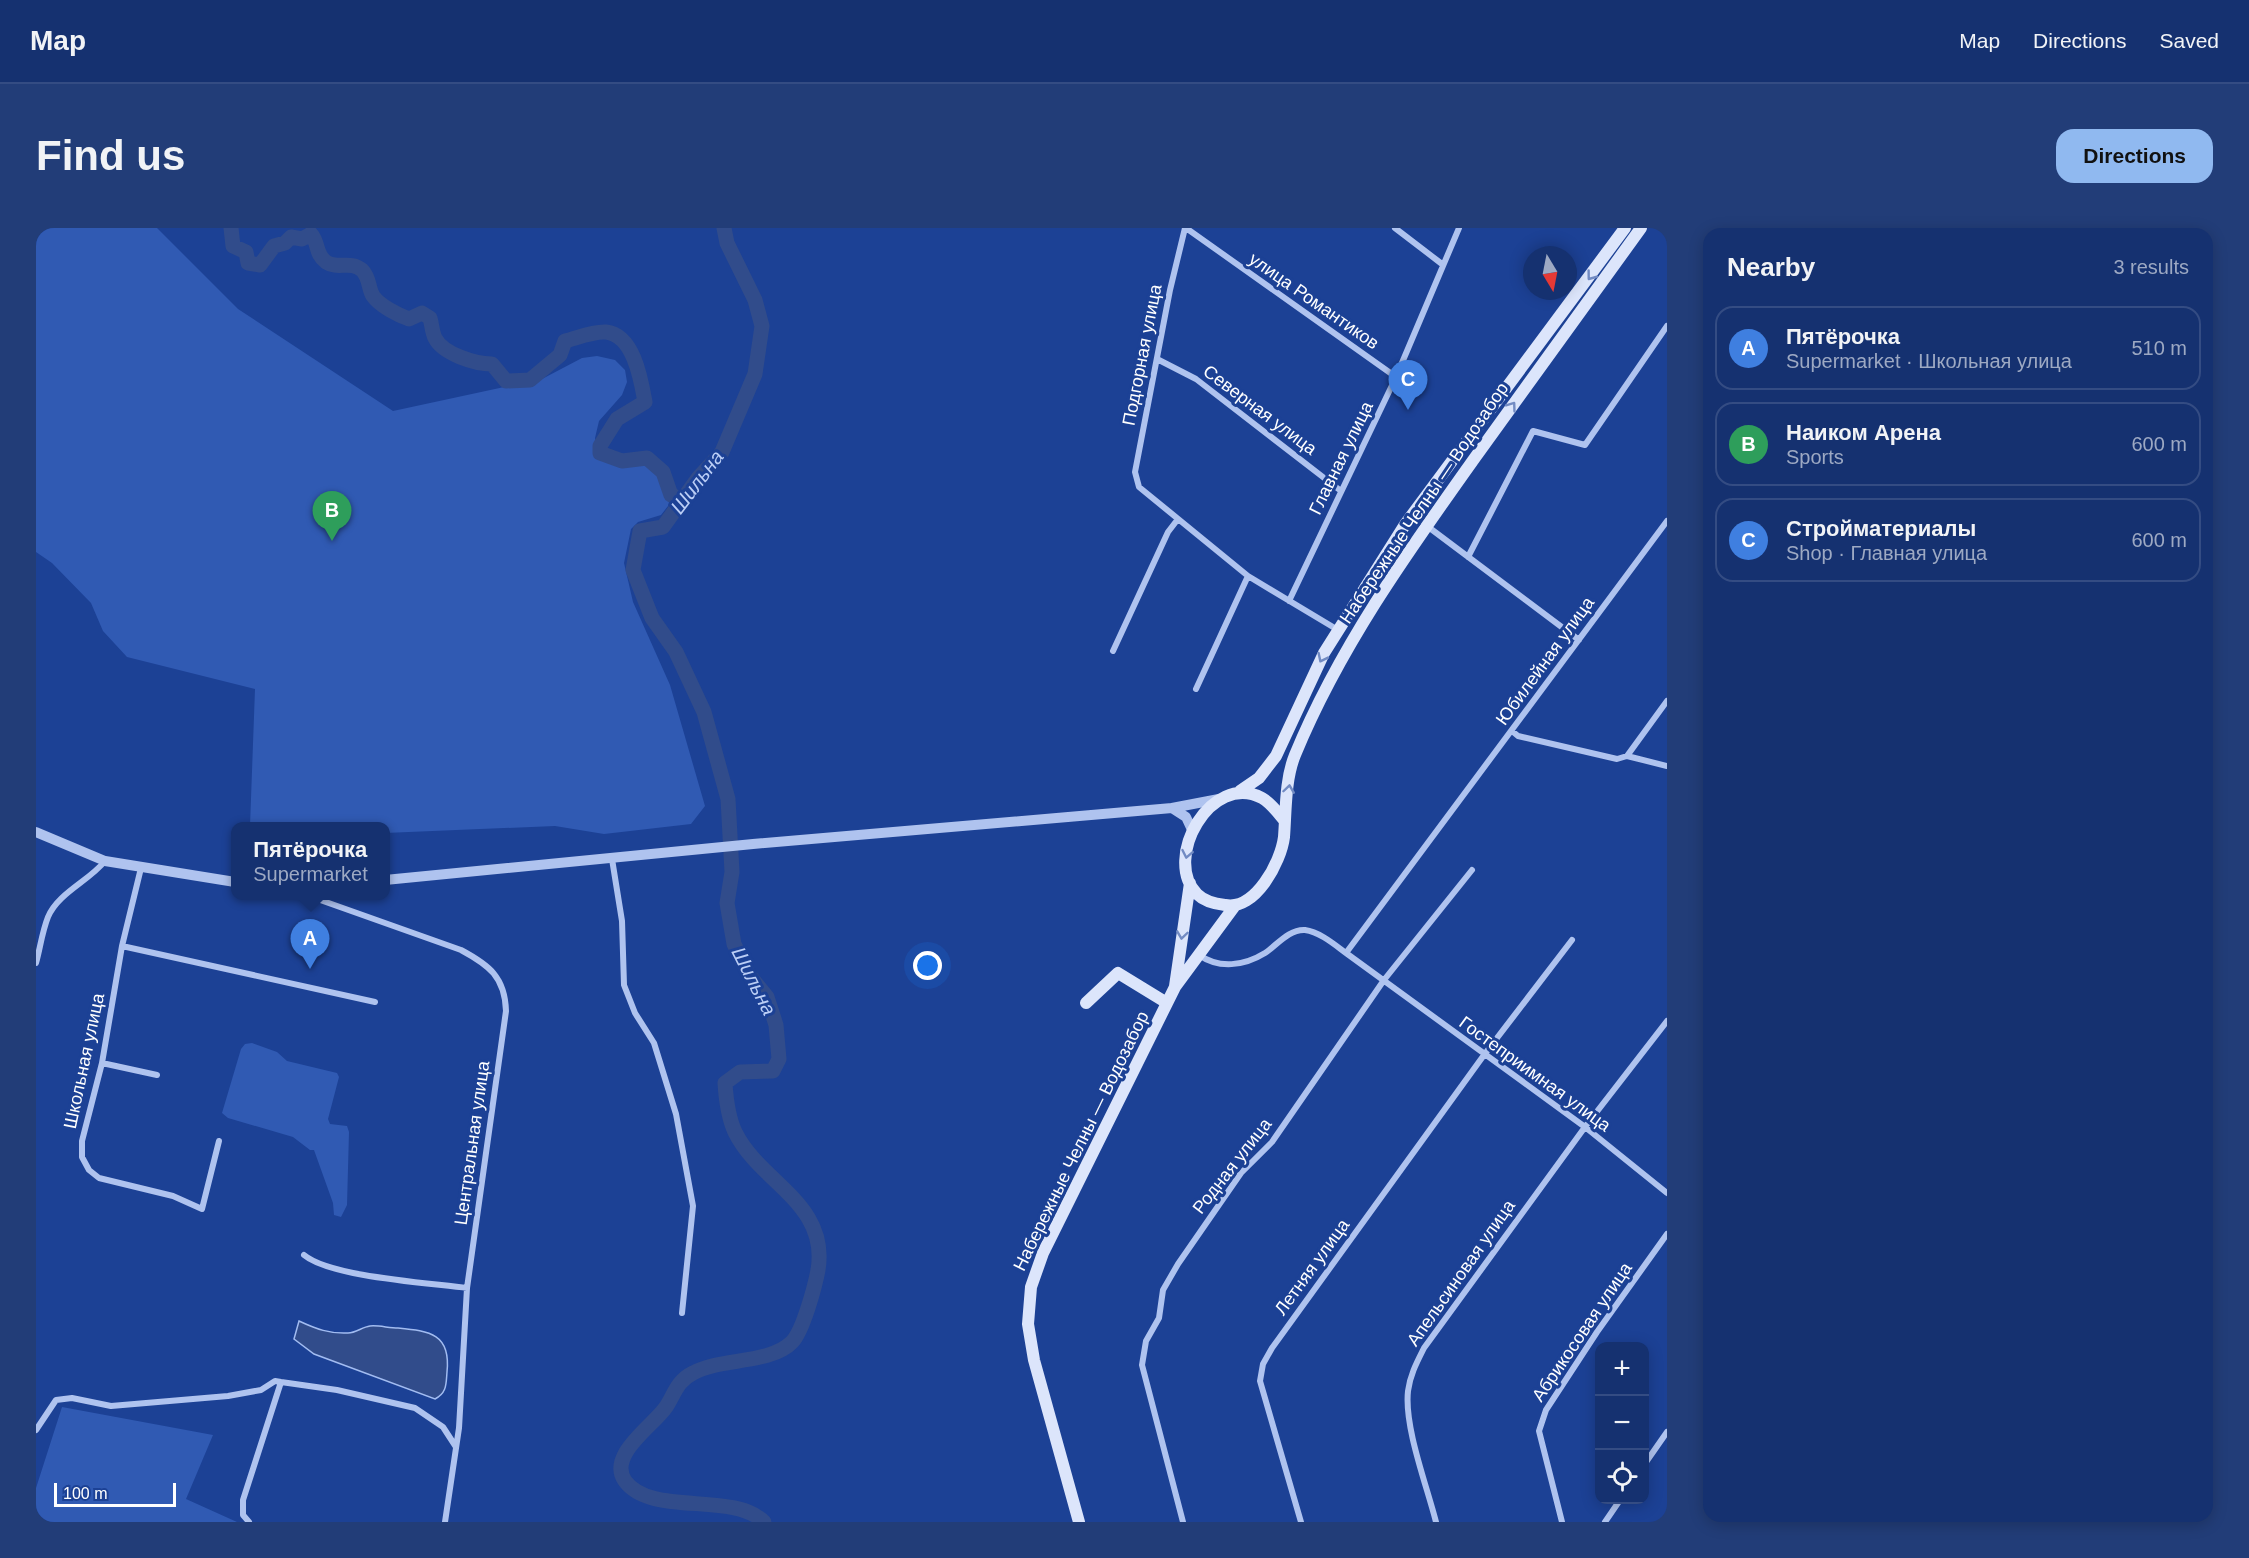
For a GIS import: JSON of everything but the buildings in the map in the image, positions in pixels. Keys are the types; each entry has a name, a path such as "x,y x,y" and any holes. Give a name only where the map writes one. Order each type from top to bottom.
{"main road":[{"name":"Набережные Челны — Водозабор","path":"1175,987 1190,883 1186,877 1185,855 1193,832 1205,812 1219,799 1240,791 1259,778 1276,756 1324,653 1406,523 1625,228"},
{"name":"Набережные Челны — Водозабор","path":"1079,1522 1034,1360 1028,1324 1031,1287 1043,1252 1175,987 1234,907 1250,898 1263,885 1284,839 1284,820 1293,758 1349,645 1426,526 1641,228"},
{"path":"1240,791 1265,800 1284,820"},
{"path":"1190,883 1198,895 1215,904 1234,907"},
{"path":"1086,1003 1118,973 1167,1004"}],"street":[{"name":"Подгорная улица","path":"1178,519 1139,488 1135,472 1185,228"},
{"name":"улица Романтиков","path":"1185,228 1396,377"},
{"path":"1395,228 1442,264"},
{"name":"Главная улица","path":"1289,601 1396,377 1459,228"},
{"path":"1468,557 1533,431 1585,445 1667,326"},
{"name":"Северная улица","path":"1157,359 1196,379 1341,491"},
{"path":"1113,651 1168,532 1178,519 1248,576 1338,630"},
{"name":"Юбилейная улица","path":"1346,953 1667,521"},
{"path":"1426,526 1579,640"},
{"path":"1196,689 1248,576"},
{"path":"1627,756 1667,701"},
{"path":"1512,731 1518,736 1617,759 1627,756 1667,766"},
{"path":"390,880 753,844 1172,808 1219,799"},
{"path":"1172,808 1186,817 1193,832"},
{"path":"36,832 105,861 231,881"},
{"path":"612,859 622,921 624,985 635,1013 654,1043 676,1114 693,1206 682,1313"},
{"path":"36,963 48,915 66,895 105,861"},
{"name":"Школьная улица","path":"141,868 122,946 102,1063 82,1141 82,1157 89,1170 99,1178 173,1196 202,1209 219,1141"},
{"name":"Родная улица","path":"1183,1522 1142,1365 1146,1341 1159,1318 1163,1290 1178,1264 1241,1173 1272,1142 1384,981 1472,870"},
{"name":"Центральная улица","path":"320,900 461,950 481,961 503,986 506,1011 467,1288 459,1428 445,1522"},
{"path":"330,900 332,904"},
{"name":"Гостеприимная улица","path":"1198,955 1218,964 1239,964 1265,953 1281,938 1303,930 1314,933 1346,953 1585,1127 1667,1193"},
{"name":"Летняя улица","path":"1301,1522 1260,1382 1263,1364 1272,1348 1484,1055 1572,940"},
{"path":"122,946 375,1002"},
{"name":"Апельсиновая улица","path":"1436,1522 1409,1419 1408,1393 1413,1370 1424,1348 1585,1127 1667,1021"},
{"path":"102,1063 156,1074"},
{"name":"Абрикосовая улица","path":"1562,1522 1539,1431 1546,1410 1591,1340 1667,1234"},
{"path":"304,1255 318,1264 368,1275 467,1288"},
{"path":"36,1430 56,1400 72,1398 111,1407 228,1396 261,1390 275,1381 395,1402 415,1408 443,1427 456,1448"},
{"path":"249,1522 243,1515 243,1500 281,1382"},
{"path":"443,1427 459,1428"},
{"path":"1649,1458 1667,1432"},
{"path":"1605,1522 1617,1504"}],"shaded area":[{"path":"36,228 157,228 238,309 393,411 542,379 582,358 597,356 615,360 625,370 627,382 622,395 599,421 595,438 597,453 620,466 636,464 654,467 666,474 671,482 672,492 668,506 661,515 638,522 631,529 624,563 633,602 670,685 705,806 691,824 604,834 555,826 390,833 390,822 250,822 255,689 127,657 103,631 91,603 52,563 36,552"},
{"path":"252,1043 277,1052 287,1061 337,1073 339,1077 328,1119 330,1124 347,1126 349,1132 347,1205 341,1217 334,1215 333,1203 314,1150 310,1150 293,1137 228,1118 222,1113 241,1049 245,1044"},
{"path":"299,1321 317,1329 335,1333 351,1333 373,1326 429,1333 442,1342 446,1350 447,1372 444,1391 435,1399 314,1354 294,1339"},
{"path":"62,1407 213,1435 186,1499 237,1522 36,1522 36,1488"}],"waterway":[{"path":"231,228 233,246 246,252 248,263 260,265 274,246 285,243 291,237 302,239 311,234 320,256 326,262 358,267 362,270 373,296 380,303 409,319 422,313 430,318 435,338 445,349 469,360 492,364 506,381 530,380 560,355 565,341 596,333 606,332 616,335 630,350 638,371 645,402 617,419 600,446 600,453 622,461 647,458 663,472 671,495 681,499"},
{"name":"Шильна","path":"724,228 727,243 755,300 762,326 755,374 722,452 698,478 663,527 640,531 633,570 652,618 676,652 704,712 728,799 732,872 727,903 734,944 749,975 767,997 776,1025 779,1059 773,1071 740,1072 725,1083 731,1120 746,1150 790,1195 803,1210 813,1227 819,1247 818,1270 804,1319 792,1342 771,1354 704,1368 688,1376 677,1388 660,1415 634,1441 622,1461 621,1471 625,1481 637,1492 653,1498 733,1508 750,1513 764,1522"}],"place":[{"name":"Стройматериалы","path":"1408,410"},
{"name":"Наиком Арена","path":"332,541"},
{"name":"Пятёрочка","path":"310,969"}]}
